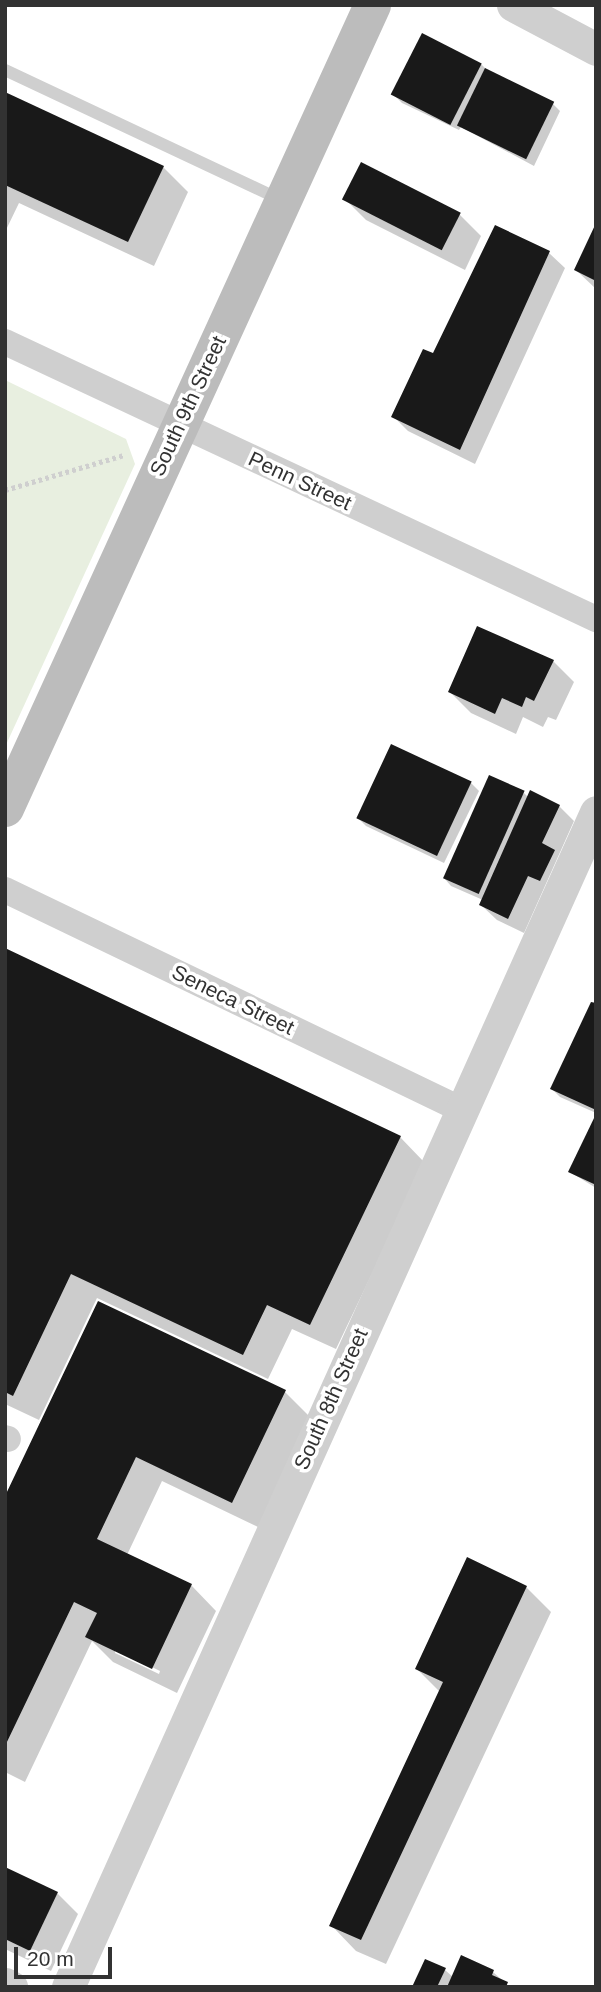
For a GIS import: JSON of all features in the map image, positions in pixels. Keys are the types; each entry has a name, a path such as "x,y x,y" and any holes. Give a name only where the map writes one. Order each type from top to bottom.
{"main road":[{"name":"South 9th Street","path":"5,808 372,5"}],"street":[{"path":"513,5 596,49"},
{"name":"Penn Street","path":"5,342 596,619"},
{"name":"South 8th Street","path":"68,1987 460,1109 596,812"},
{"name":"Seneca Street","path":"5,890 460,1109"},
{"path":"5,1984 11,1987"}],"lane":[{"path":"5,70 282,200"}],"path":[{"path":"5,490 124,455"}],"green space":[{"path":"5,380 126,439 135,464 5,747"}],"building":[{"path":"422,33 482,63 450,125 391,94"},
{"path":"485,68 554,102 526,159 457,126"},
{"path":"5,92 164,166 128,242 5,185"},
{"path":"361,162 461,213 442,250 342,199"},
{"path":"596,223 596,281 574,270"},
{"path":"495,225 550,251 460,450 391,417 423,349 433,353"},
{"path":"477,626 554,660 534,701 526,697 522,707 502,698 495,714 448,692"},
{"path":"391,744 472,782 437,856 356,818"},
{"path":"489,775 525,791 479,894 443,878"},
{"path":"530,790 560,805 542,843 555,850 540,881 528,876 508,919 479,905"},
{"path":"5,948 401,1136 310,1325 267,1305 243,1355 71,1274 13,1396 5,1392"},
{"path":"591,1002 596,1003 596,1110 550,1089"},
{"path":"596,1114 596,1185 568,1172"},
{"path":"98,1301 286,1390 232,1503 136,1457 97,1539 192,1584 152,1669 85,1637 97,1613 74,1602 5,1746 5,1496"},
{"path":"467,1557 527,1586 361,1940 329,1926 443,1682 415,1669"},
{"path":"5,1867 58,1892 30,1951 5,1939"},
{"path":"461,1955 494,1970 492,1975 508,1982 506,1987 447,1987"},
{"path":"425,1959 446,1968 437,1987 412,1987"}]}
